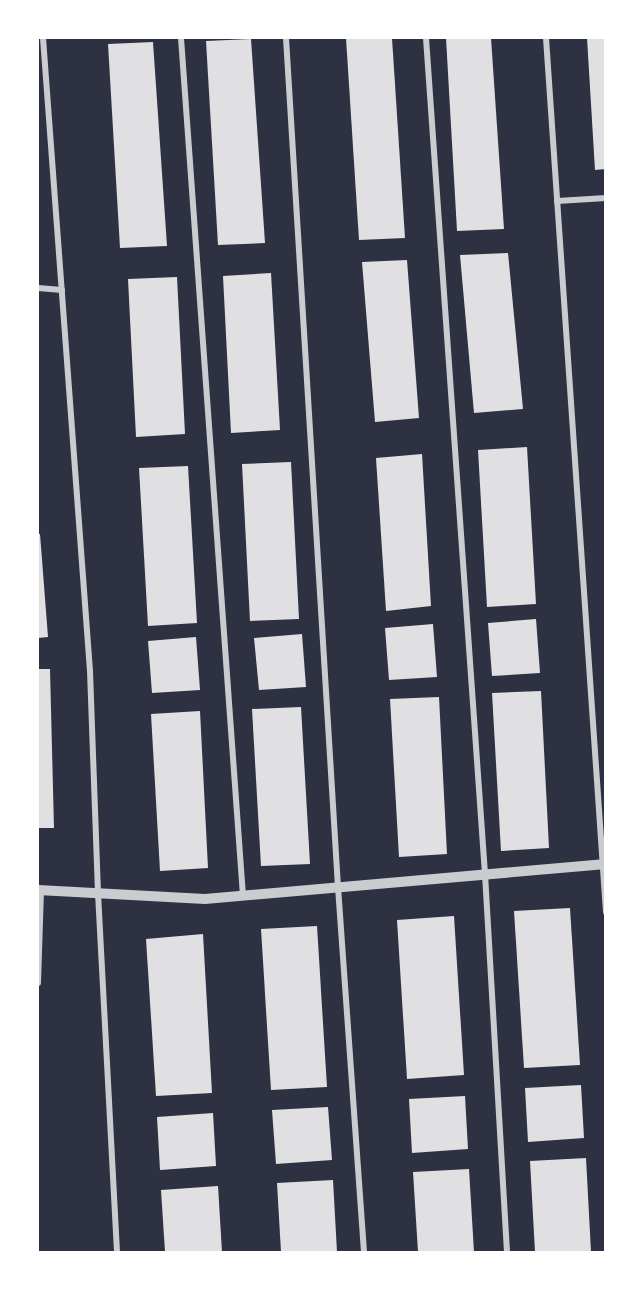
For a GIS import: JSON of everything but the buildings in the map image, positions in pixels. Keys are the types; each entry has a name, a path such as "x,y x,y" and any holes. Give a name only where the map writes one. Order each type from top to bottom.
{"street":[{"path":"43,38 90,672 98,893 117,1252"},
{"path":"181,38 243,896"},
{"path":"286,38 338,887 364,1252"},
{"path":"426,38 485,874 507,1252"},
{"path":"546,38 606,912"},
{"path":"557,201 606,198"},
{"path":"38,288 62,290"},
{"path":"38,983 39,890 205,899 604,864"}]}
